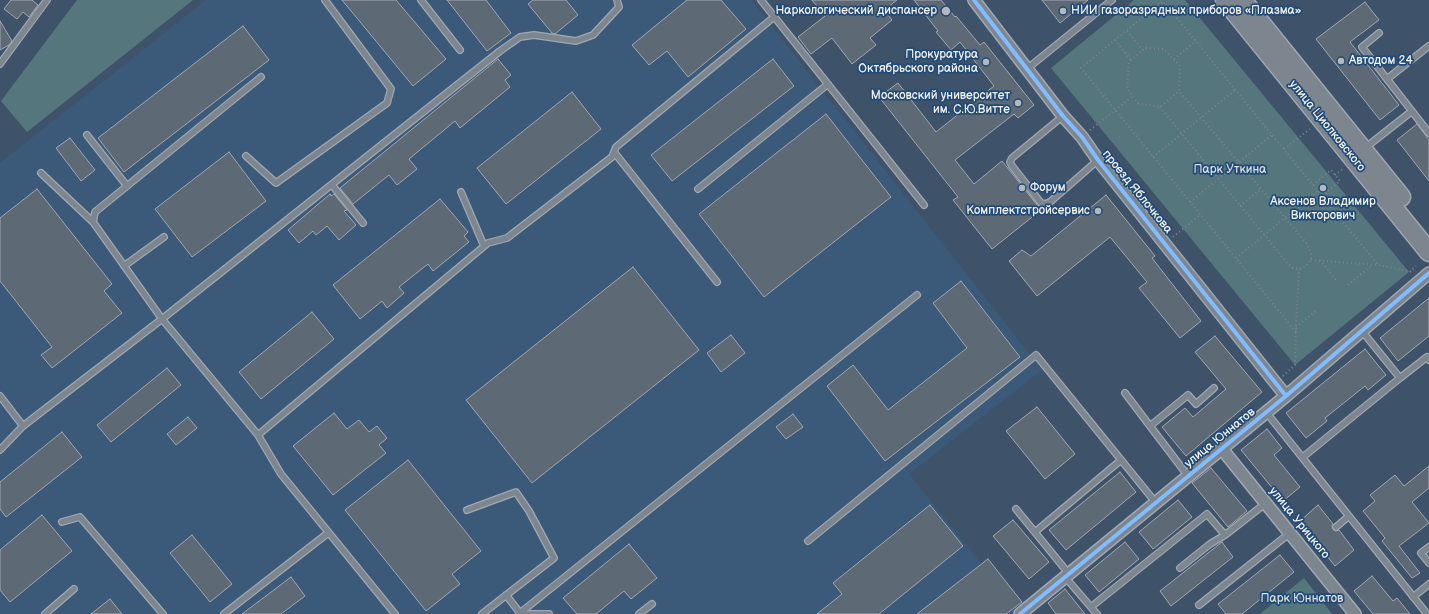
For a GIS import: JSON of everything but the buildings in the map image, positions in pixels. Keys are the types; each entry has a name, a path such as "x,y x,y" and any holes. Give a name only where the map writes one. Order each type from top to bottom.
{"main road":[{"name":"улица Циолковского","path":"1225,0 1429,252"},
{"name":"улица Циолковского","path":"1242,0 1429,232"}],"street":[{"name":"проезд Яблочкова","path":"974,0 1028,68 1063,116 1082,137 1098,160 1286,396"},
{"name":"улица Юннатов","path":"1020,614 1286,396 1429,274"},
{"name":"улица Урицкого","path":"1222,449 1355,614"}],"lane":[{"path":"0,64 47,0"},
{"path":"421,0 460,50"},
{"path":"0,450 23,426 162,319 500,51 520,37 534,35 576,41 593,35 619,7 617,0"},
{"path":"761,0 924,205"},
{"path":"1028,68 1112,0"},
{"path":"246,156 276,183 387,103 391,89 327,1"},
{"path":"258,435 484,246 488,243 507,238 612,157 616,147 774,16"},
{"path":"1379,33 1362,47 1429,133"},
{"path":"1387,79 1429,46"},
{"path":"93,222 95,212 261,77"},
{"path":"698,189 828,84"},
{"path":"1363,149 1412,111"},
{"path":"1063,116 1012,158 1010,162 1012,166 1042,203 1045,204 1050,202 1098,160"},
{"path":"87,135 127,186"},
{"path":"614,152 717,282"},
{"path":"42,173 93,222 162,319 258,435 281,474 395,614"},
{"path":"332,184 363,223"},
{"path":"461,192 484,246"},
{"path":"124,266 164,237"},
{"path":"519,614 916,295"},
{"path":"1362,331 1400,378"},
{"path":"808,541 1036,355 1156,503"},
{"path":"1303,457 1427,357 1429,360"},
{"path":"1150,426 1188,395 1196,404 1214,388"},
{"path":"1124,394 1188,476"},
{"path":"0,396 23,426"},
{"path":"1266,412 1425,613"},
{"path":"1036,532 1121,460"},
{"path":"467,510 516,492 529,511 554,558 482,614"},
{"path":"1180,568 1210,544 1225,535 1267,503"},
{"path":"1016,509 1036,532 1067,576 1097,614"},
{"path":"1091,607 1207,514 1225,535"},
{"path":"1336,527 1349,516"},
{"path":"62,522 80,517 163,614"},
{"path":"224,614 328,533"},
{"path":"1199,605 1291,533"},
{"path":"1429,547 1421,553 1429,563"},
{"path":"1413,597 1429,584"},
{"path":"44,614 74,589"},
{"path":"506,595 519,614"},
{"path":"639,614 652,604"},
{"path":"519,614 549,614"}],"path":[{"path":"1296,332 1081,68 1115,40 1163,1 1378,265"},
{"path":"1127,31 1143,50"},
{"path":"1115,40 1131,60"},
{"path":"1174,60 1196,41"},
{"path":"1145,48 1163,49 1180,66 1179,91 1307,244 1311,252 1311,260 1306,266 1299,269 1293,268 1288,264 1160,107 1138,103 1127,89 1129,62 1143,50 1145,48"},
{"path":"1153,157 1235,90"},
{"path":"1160,107 1179,91"},
{"path":"1082,137 1133,96"},
{"path":"1284,149 1322,119"},
{"path":"1190,202 1272,135"},
{"path":"1313,185 1331,170 1340,181 1322,196"},
{"path":"1240,206 1261,189"},
{"path":"1236,258 1318,191"},
{"path":"1165,243 1200,215"},
{"path":"1311,260 1378,265 1409,272 1429,274"},
{"path":"1320,260 1336,280"},
{"path":"1348,285 1373,265"},
{"path":"1409,272 1416,266"},
{"path":"1275,382 1295,366 1299,269"},
{"path":"1296,327 1317,310"}],"shaded area":[{"path":"206,0 751,0 1042,370 909,474 1022,614 0,614 0,163"}],"green space":[{"path":"77,0 193,0 27,132 1,101"},
{"name":"Парк Уткина","path":"1134,0 1185,0 1409,272 1295,365 1051,68"},
{"name":"Парк Юннатов","path":"1304,578 1332,614 1260,614"}],"cycle path":[{"path":"974,0 1063,116 1082,137 1098,160 1286,396"},
{"path":"1020,614 1286,396 1429,273"}],"place":[{"name":"Наркологический диспансер","path":"946,11"},
{"name":"НИИ газоразрядных приборов «Плазма»","path":"1063,11"},
{"name":"Автодом 24","path":"1341,61"},
{"name":"Прокуратура Октябрьского района","path":"986,62"},
{"name":"Московский университет им. С.Ю.Витте","path":"1018,103"},
{"name":"Форум","path":"1022,188"},
{"name":"Аксенов Владимир Викторович","path":"1323,188"},
{"name":"Комплектстройсервис","path":"1098,211"}]}
